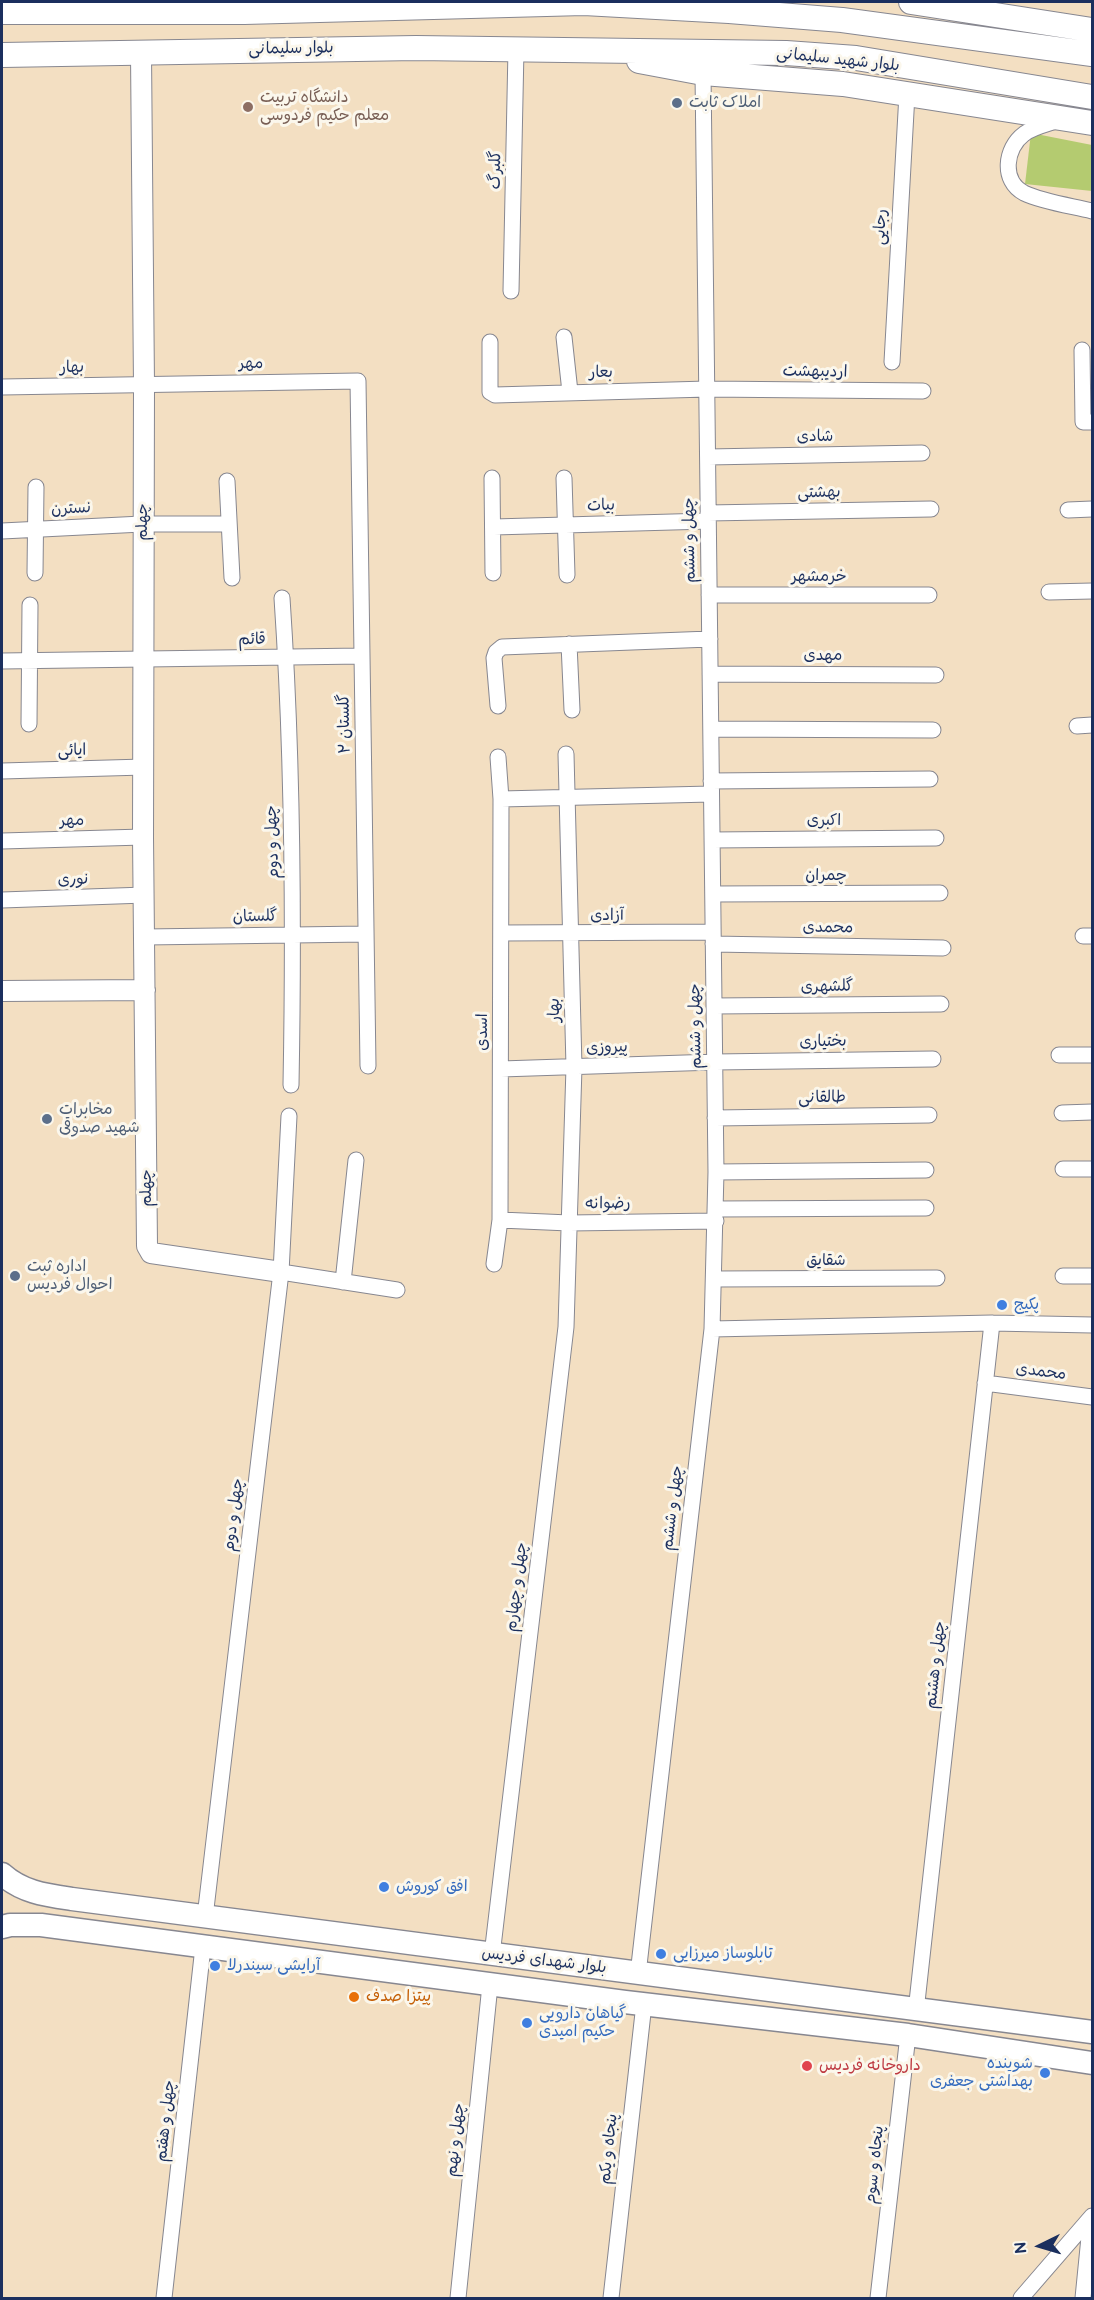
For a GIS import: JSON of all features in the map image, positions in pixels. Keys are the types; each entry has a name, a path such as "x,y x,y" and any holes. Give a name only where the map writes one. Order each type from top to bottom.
{"main road":[{"path":"2,12 136,7 244,12 485,3 590,2 842,20 1092,54"},
{"path":"911,2 1092,30"},
{"name":"بلوار سلیمانی","path":"2,55 141,54 245,50 581,50"},
{"path":"581,50 703,73 843,84 1092,123"},
{"name":"بلوار شهید سلیمانی","path":"581,50 786,53 856,58 1092,97"},
{"name":"بلوار شهدای فردیس","path":"2,1874 12,1884 32,1893 916,2011 1092,2032"},
{"name":"بلوار شهدای فردیس","path":"2,1927 10,1924 41,1925 490,1985 908,2035 1092,2063"}],"street":[{"name":"گلبرگ","path":"511,291 516,49"},
{"name":"چهلم","path":"141,54 144,384 143,837 147,1246 151,1253 281,1272"},
{"name":"چهل و ششم","path":"638,1974 712,1329 715,1280 715,1062 703,73"},
{"name":"رجایی","path":"892,362 907,94"},
{"path":"1064,118 1025,133 1015,142 1009,154 1008,172 1013,186 1025,193 1092,211"},
{"path":"564,337 570,392"},
{"name":"بعار","path":"490,342 490,392 495,395 707,388"},
{"path":"1082,350 1083,422 1092,422"},
{"name":"مهر","path":"144,384 358,381"},
{"name":"گلستان ۲","path":"358,381 368,1066"},
{"name":"بهار","path":"2,387 144,384"},
{"name":"اردیبهشت","path":"707,388 923,391"},
{"name":"شادی","path":"708,457 922,453"},
{"path":"492,478 493,573"},
{"path":"564,478 567,575"},
{"path":"227,481 231,578"},
{"path":"35,573 36,487"},
{"name":"بهشتی","path":"708,517 931,509"},
{"path":"1068,510 1092,509"},
{"name":"بیات","path":"494,527 708,517"},
{"name":"نسترن","path":"2,531 142,524 229,524"},
{"path":"1048,592 1092,591"},
{"name":"خرمشهر","path":"709,595 929,595"},
{"name":"چهل و دوم","path":"282,598 286,658 294,934 291,1084"},
{"path":"29,724 30,605"},
{"path":"498,706 494,658 496,652 502,647 710,639"},
{"path":"568,644 572,710"},
{"name":"قائم","path":"2,661 362,656"},
{"name":"مهدی","path":"710,674 936,675"},
{"path":"711,729 933,730"},
{"name":"بهار","path":"566,754 574,1067 569,1223"},
{"name":"اسدی","path":"494,1264 500,1220 501,800 498,757"},
{"name":"ایائی","path":"2,771 144,767"},
{"path":"501,800 711,787 930,779"},
{"name":"مهر","path":"2,841 143,837"},
{"name":"اکبری","path":"712,840 936,838"},
{"name":"چمران","path":"712,894 940,893"},
{"name":"نوری","path":"2,900 145,895"},
{"name":"آزادی","path":"501,933 713,938"},
{"name":"گلستان","path":"145,937 366,934"},
{"name":"محمدی","path":"713,938 943,948"},
{"path":"2,991 145,990"},
{"name":"گلشهری","path":"714,1006 941,1004"},
{"path":"1059,1055 1092,1055"},
{"name":"بختیاری","path":"715,1062 933,1059"},
{"name":"پیروزی","path":"501,1069 715,1062"},
{"path":"1062,1113 1092,1112"},
{"name":"طالقانی","path":"715,1118 929,1115"},
{"name":"چهل و دوم","path":"205,1917 281,1272 289,1116"},
{"path":"344,1282 356,1160"},
{"path":"1063,1169 1092,1169"},
{"path":"716,1172 926,1170"},
{"name":"رضوانه","path":"500,1220 569,1223 716,1215 926,1208"},
{"name":"چهل و چهارم","path":"492,1954 566,1327 569,1223"},
{"path":"281,1272 397,1290"},
{"path":"1063,1276 1092,1276"},
{"name":"شقایق","path":"715,1280 937,1278"},
{"path":"712,1329 992,1323 1092,1325"},
{"name":"چهل و هشتم","path":"916,2011 992,1323"},
{"name":"محمدی","path":"985,1383 1092,1397"},
{"name":"چهل و هفتم","path":"164,2298 203,1947"},
{"name":"چهل و نهم","path":"458,2298 490,1985"},
{"name":"پنجاه و یکم","path":"611,2298 644,2004"},
{"name":"پنجاه و سوم","path":"878,2298 908,2035"},
{"path":"1021,2298 1092,2216"},
{"path":"1083,2298 1092,2216"}],"green space":[{"path":"1031,133 1092,145 1092,191 1025,184"}],"place":[{"name":"املاک ثابت","path":"677,103"},
{"name":"دانشگاه تربیت معلم حکیم فردوسی","path":"248,107"},
{"name":"مخابرات شهید صدوقی","path":"47,1119"},
{"name":"اداره ثبت احوال فردیس","path":"15,1276"},
{"name":"پکیج","path":"1002,1305"},
{"name":"افق کوروش","path":"384,1887"},
{"name":"تابلوساز میرزایی","path":"661,1954"},
{"name":"آرایشی سیندرلا","path":"215,1966"},
{"name":"پیتزا صدف","path":"354,1997"},
{"name":"گیاهان دارویی حکیم امیدی","path":"527,2023"},
{"name":"داروخانه فردیس","path":"807,2066"},
{"name":"شوینده بهداشتی جعفری","path":"1045,2073"}]}
